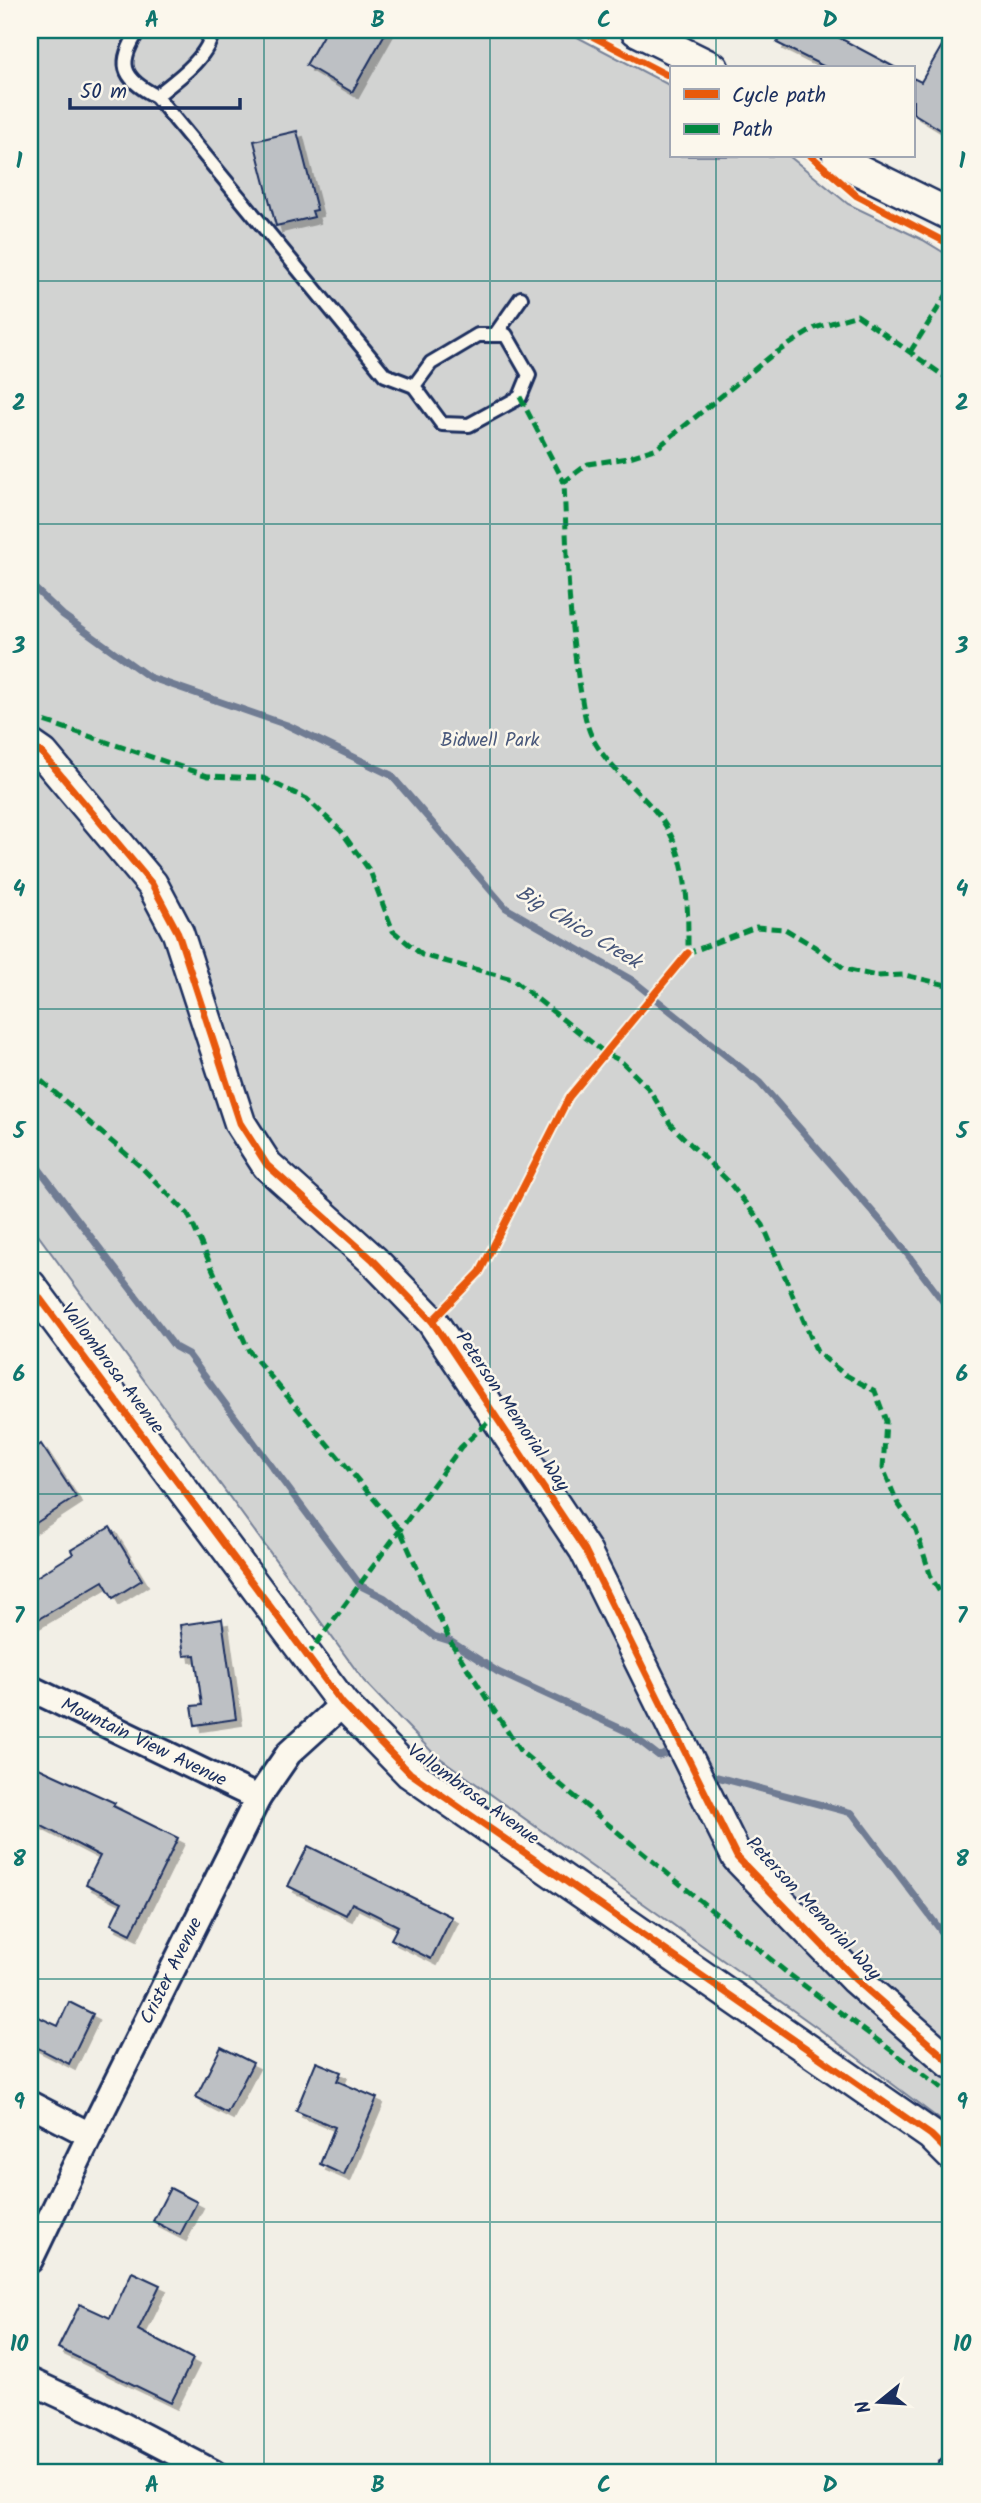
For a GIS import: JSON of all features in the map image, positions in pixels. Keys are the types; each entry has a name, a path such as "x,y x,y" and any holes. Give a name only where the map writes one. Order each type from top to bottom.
{"street":[{"path":"636,30 709,66"},
{"path":"841,158 859,170 948,207"},
{"name":"Peterson Memorial Way","path":"30,745 43,754 152,884 178,933 240,1123 267,1165 373,1260 432,1321 584,1550 737,1857 855,1979 951,2063"},
{"name":"Vallombrosa Avenue","path":"30,1285 344,1704 410,1773 931,2135 951,2155"},
{"name":"Mountain View Avenue","path":"30,1688 258,1798"},
{"name":"Crister Avenue","path":"30,2260 258,1798 289,1753 344,1704"},
{"path":"30,2104 90,2135"},
{"path":"30,2381 101,2414 214,2473"}],"lane":[{"path":"139,30 124,56 126,73 139,87 156,96 385,375 414,386 442,424 469,425 520,397 529,375 506,335 478,335 431,363 414,386"},
{"path":"156,96 194,65 212,37 212,30"},
{"path":"495,335 522,298"}],"green space":[{"name":"Bidwell Park","path":"30,30 564,30 670,85 670,158 791,158 848,204 923,240 951,257 951,2128 819,2029 433,1753 364,1681 30,1224"}],"building":[{"path":"326,30 387,30 352,92 306,65"},
{"path":"784,30 825,30 892,66 823,66 777,43"},
{"path":"951,30 951,111 941,130 914,114 914,78 921,82"},
{"path":"297,131 317,210 312,211 314,217 276,226 254,141"},
{"path":"41,1444 76,1497 30,1527 30,1452"},
{"path":"110,1527 142,1580 113,1598 103,1581 30,1624 30,1581 73,1554 71,1550"},
{"path":"222,1619 236,1719 195,1725 192,1706 202,1705 195,1655 184,1656 180,1625"},
{"path":"30,1764 115,1803 113,1806 178,1838 131,1934 111,1924 122,1902 86,1884 100,1856 30,1820"},
{"path":"308,1846 452,1917 431,1959 391,1939 398,1926 352,1903 346,1915 288,1886"},
{"path":"69,2002 93,2014 69,2064 30,2044 30,2013 58,2026"},
{"path":"221,2047 253,2063 227,2113 196,2097"},
{"path":"316,2062 341,2072 337,2081 377,2098 344,2175 320,2164 335,2127 296,2111"},
{"path":"170,2188 197,2202 180,2235 153,2221"},
{"path":"132,2272 160,2285 138,2330 193,2359 171,2403 58,2348 80,2304 110,2318"}],"waterway":[{"name":"Big Chico Creek","path":"30,584 63,615 149,677 287,725 391,775 506,908 632,980 760,1083 893,1235 951,1312"},
{"path":"30,1157 175,1347 188,1354 361,1586 385,1598 434,1636 450,1641 498,1672 628,1732 659,1756 671,1752 675,1755"},
{"path":"706,1774 852,1813 951,1944"}],"marked path":[{"path":"910,352 951,288"},
{"path":"951,381 857,315 815,328 771,356 657,448 627,458 588,464 564,482 570,611 586,721 600,750 659,816 669,831 685,881 688,953 756,927 785,929 845,969 876,976 905,975 951,986"},
{"path":"520,397 564,482"},
{"path":"30,720 44,721 208,776 263,778 307,799 341,831 370,871 393,931 422,955 512,979 605,1053 621,1061 649,1089 671,1125 728,1181 763,1225 817,1352 844,1374 875,1391 886,1421 883,1468 897,1502 916,1530 931,1577 951,1611"},
{"path":"30,1071 140,1166 188,1214 249,1351 400,1530 450,1641 520,1751 786,1972 951,2095"},
{"path":"307,1656 461,1447 496,1415"}],"cycle path":[{"path":"580,30 670,76"},
{"path":"813,158 857,196 951,245"},
{"path":"30,745 43,754 152,884 178,933 240,1123 267,1165 373,1260 432,1321 585,1550 737,1857 855,1979 951,2063"},
{"path":"432,1321 480,1272 569,1097 688,953"},
{"path":"30,1285 343,1704 410,1773 931,2135 951,2155"}]}
